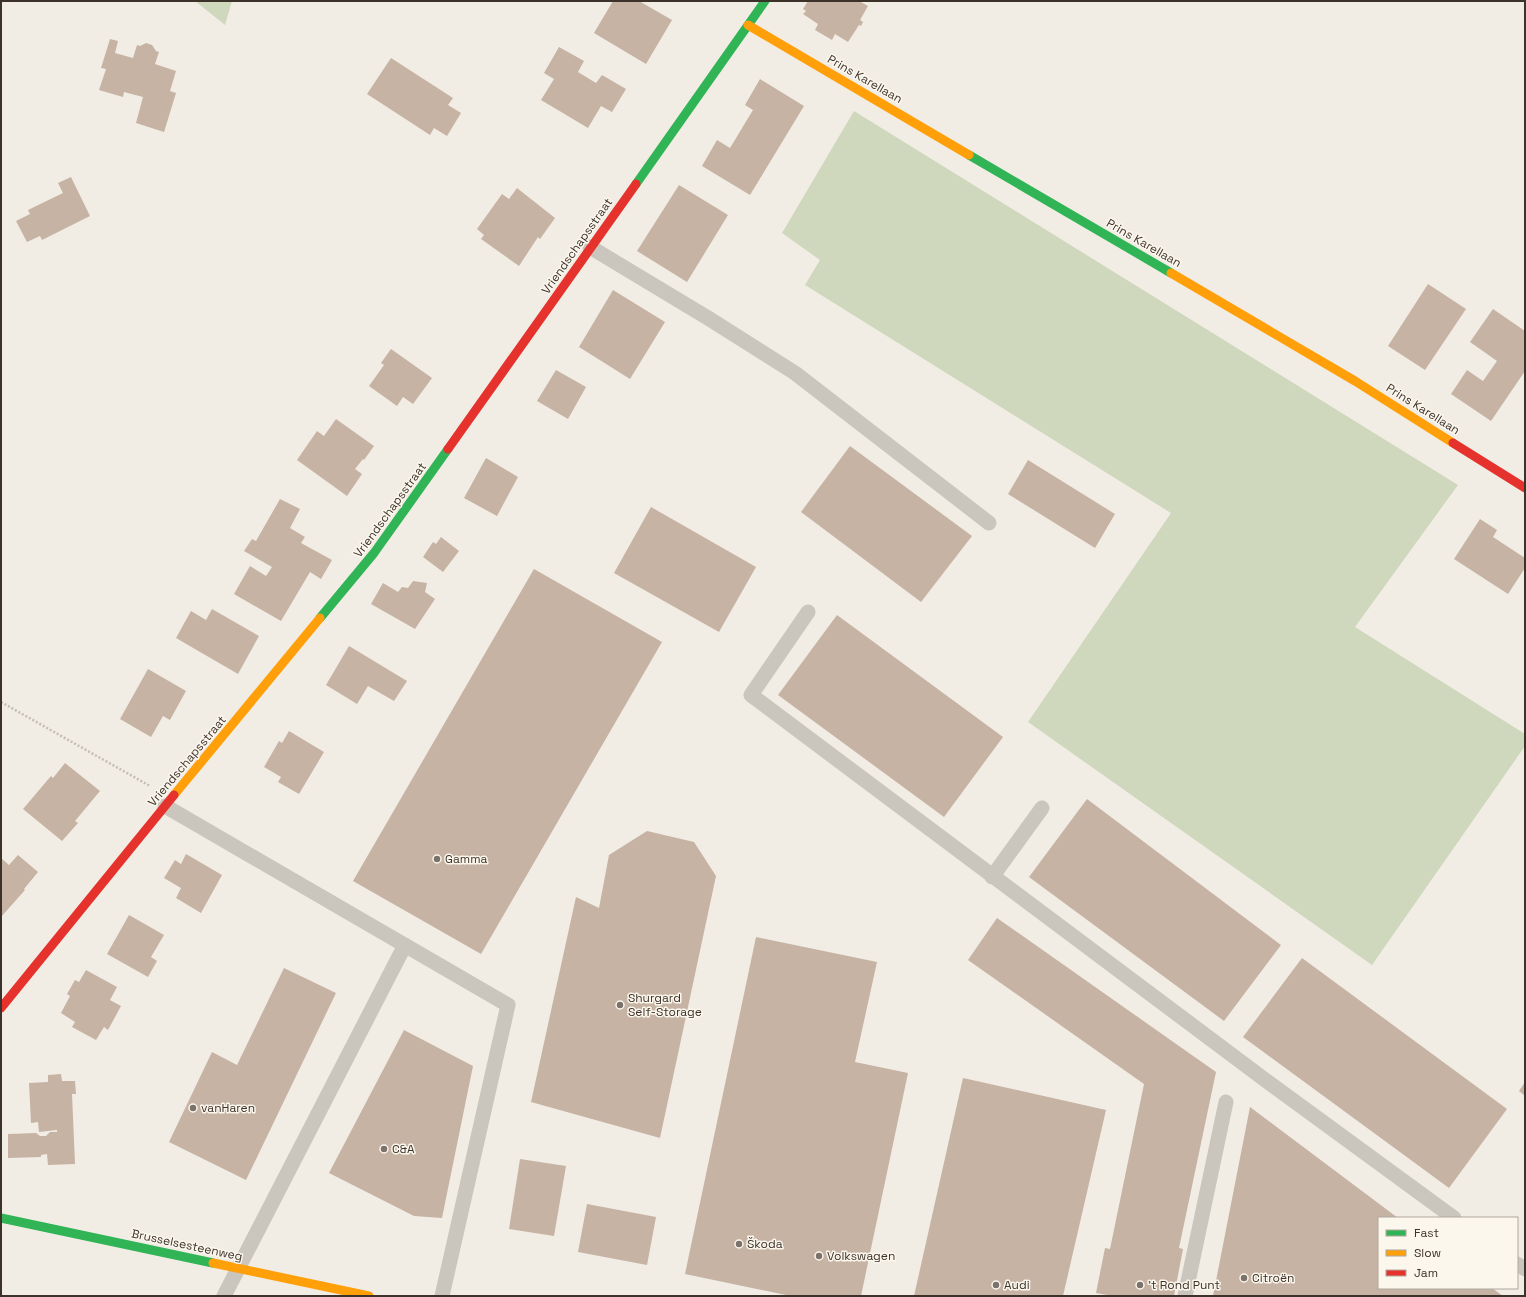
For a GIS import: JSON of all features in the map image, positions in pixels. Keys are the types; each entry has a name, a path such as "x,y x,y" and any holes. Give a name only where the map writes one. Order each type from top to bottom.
{"street":[{"name":"Vriendschapsstraat","path":"1,1008 168,802 374,553 765,1"},
{"name":"Prins Karellaan","path":"748,25 1356,381 1525,488"},
{"name":"Brusselsesteenweg","path":"1,1218 369,1296"}],"lane":[{"path":"590,247 708,318 795,373 988,523"},
{"path":"808,612 751,695 992,877 1453,1217"},
{"path":"168,802 405,945 508,1005 442,1296"},
{"path":"992,877 1042,808"},
{"path":"224,1296 405,945"},
{"path":"1186,1296 1226,1102"}],"path":[{"path":"1,702 168,802"}],"green space":[{"path":"195,1 232,1 225,25"},
{"path":"854,111 1458,485 1355,627 1525,734 1525,746 1372,965 1028,722 1171,513 805,285 820,260 782,233"}],"building":[{"path":"613,1 639,1 672,20 646,64 594,33"},
{"path":"808,1 859,1 868,6 860,20 863,22 861,26 859,25 848,42 835,34 832,40 815,30 818,24 803,14 806,11 803,9"},
{"path":"110,39 118,41 115,53 133,58 137,45 140,46 146,43 152,45 156,51 159,52 155,64 176,71 170,91 176,93 164,132 136,123 143,97 124,92 123,97 99,90 106,69 101,68"},
{"path":"559,47 584,61 578,72 596,83 602,75 626,89 612,112 601,106 588,128 541,100 554,79 544,73"},
{"path":"391,58 453,98 448,105 461,113 447,136 434,128 430,135 367,94"},
{"path":"760,79 804,106 750,195 702,166 717,140 730,148 753,110 745,105"},
{"path":"71,177 90,216 42,240 40,236 27,242 16,221 30,214 28,210 63,193 58,183"},
{"path":"679,185 728,215 687,282 637,251"},
{"path":"517,188 555,218 540,239 538,237 519,266 481,239 484,235 477,229 502,194 509,199"},
{"path":"1428,284 1466,309 1425,370 1388,346"},
{"path":"613,290 665,322 630,379 579,347"},
{"path":"1493,309 1525,331 1525,371 1491,421 1451,394 1467,370 1483,381 1497,361 1470,342"},
{"path":"391,349 432,378 413,404 403,397 397,406 369,386 384,365 381,363"},
{"path":"556,370 586,387 568,419 537,401"},
{"path":"336,419 374,446 364,460 363,459 355,469 362,474 347,496 297,460 317,431 324,436"},
{"path":"850,446 972,536 921,602 801,512"},
{"path":"486,458 518,477 497,516 464,498"},
{"path":"1028,460 1115,514 1095,548 1008,494"},
{"path":"280,499 300,509 290,528 305,537 301,543 332,560 321,579 310,572 281,621 234,594 250,566 266,576 272,567 244,551 252,539 256,541"},
{"path":"651,507 756,567 719,632 614,573"},
{"path":"1480,519 1497,530 1493,537 1525,558 1525,568 1508,594 1454,559"},
{"path":"441,537 459,551 443,572 423,557 433,542 436,544"},
{"path":"534,569 662,642 481,954 353,881"},
{"path":"413,581 427,583 425,592 435,599 415,629 371,604 383,583 398,592 402,587 408,588"},
{"path":"212,609 259,636 238,674 176,638 191,611 206,620"},
{"path":"837,615 1003,737 944,817 778,695"},
{"path":"349,646 407,681 394,701 368,686 357,704 326,685"},
{"path":"148,669 186,691 170,720 163,716 151,737 120,719"},
{"path":"289,731 324,752 299,794 278,782 281,777 264,767 279,741 282,743"},
{"path":"65,763 100,791 75,821 78,823 62,841 23,809 51,776 53,778"},
{"path":"1087,799 1281,945 1224,1021 1029,877"},
{"name":"Shurgard Self-Storage","path":"647,831 694,842 716,876 660,1138 531,1102 576,897 599,908 609,855"},
{"path":"186,854 222,875 201,913 176,898 181,888 164,878 175,860 181,864"},
{"path":"18,855 38,872 24,889 25,890 1,917 1,858 9,865"},
{"path":"129,915 164,935 151,957 157,961 148,977 107,954"},
{"path":"997,918 1216,1072 1179,1248 1183,1249 1174,1296 1113,1296 1096,1293 1105,1248 1110,1249 1144,1084 968,960"},
{"path":"756,937 877,962 855,1062 908,1073 861,1296 791,1296 685,1274"},
{"path":"1302,958 1507,1109 1449,1188 1243,1037"},
{"path":"284,968 336,993 246,1180 169,1142 212,1052 237,1065"},
{"path":"86,970 117,987 110,1000 121,1006 108,1030 104,1027 96,1040 72,1027 75,1022 61,1013 70,996 67,994 75,980 79,982"},
{"path":"404,1030 473,1066 442,1218 414,1216 329,1173"},
{"path":"61,1074 62,1081 75,1081 76,1094 72,1094 75,1164 48,1165 47,1154 41,1155 41,1157 8,1158 8,1134 36,1133 40,1136 46,1136 50,1132 57,1132 57,1130 39,1132 38,1122 31,1123 29,1083 48,1082 48,1075"},
{"path":"963,1078 1106,1110 1063,1296 914,1296"},
{"path":"1525,1082 1525,1096 1519,1091"},
{"path":"1250,1107 1397,1217 1378,1217 1378,1289 1493,1289 1503,1296 1213,1296"},
{"path":"520,1159 566,1166 554,1236 509,1229"},
{"path":"587,1204 656,1217 647,1265 578,1252"}],"traffic: fast":[{"path":"636,184 765,1"},
{"path":"969,155 1171,273"},
{"path":"320,618 374,553 448,449"},
{"path":"1,1218 213,1263"}],"traffic: slow":[{"path":"748,25 969,155"},
{"path":"1171,273 1355,381 1453,443"},
{"path":"174,795 320,618"},
{"path":"213,1263 369,1296"}],"traffic: jam":[{"path":"448,449 636,184"},
{"path":"1453,443 1525,488"},
{"path":"1,1008 174,795"}],"place":[{"name":"Gamma","path":"437,859"},
{"name":"Shurgard Self-Storage","path":"620,1005"},
{"name":"vanHaren","path":"193,1108"},
{"name":"C&A","path":"384,1149"},
{"name":"Škoda","path":"739,1244"},
{"name":"Volkswagen","path":"819,1256"},
{"name":"Citroën","path":"1244,1278"},
{"name":"Audi","path":"996,1285"},
{"name":"'t Rond Punt","path":"1140,1285"}]}
